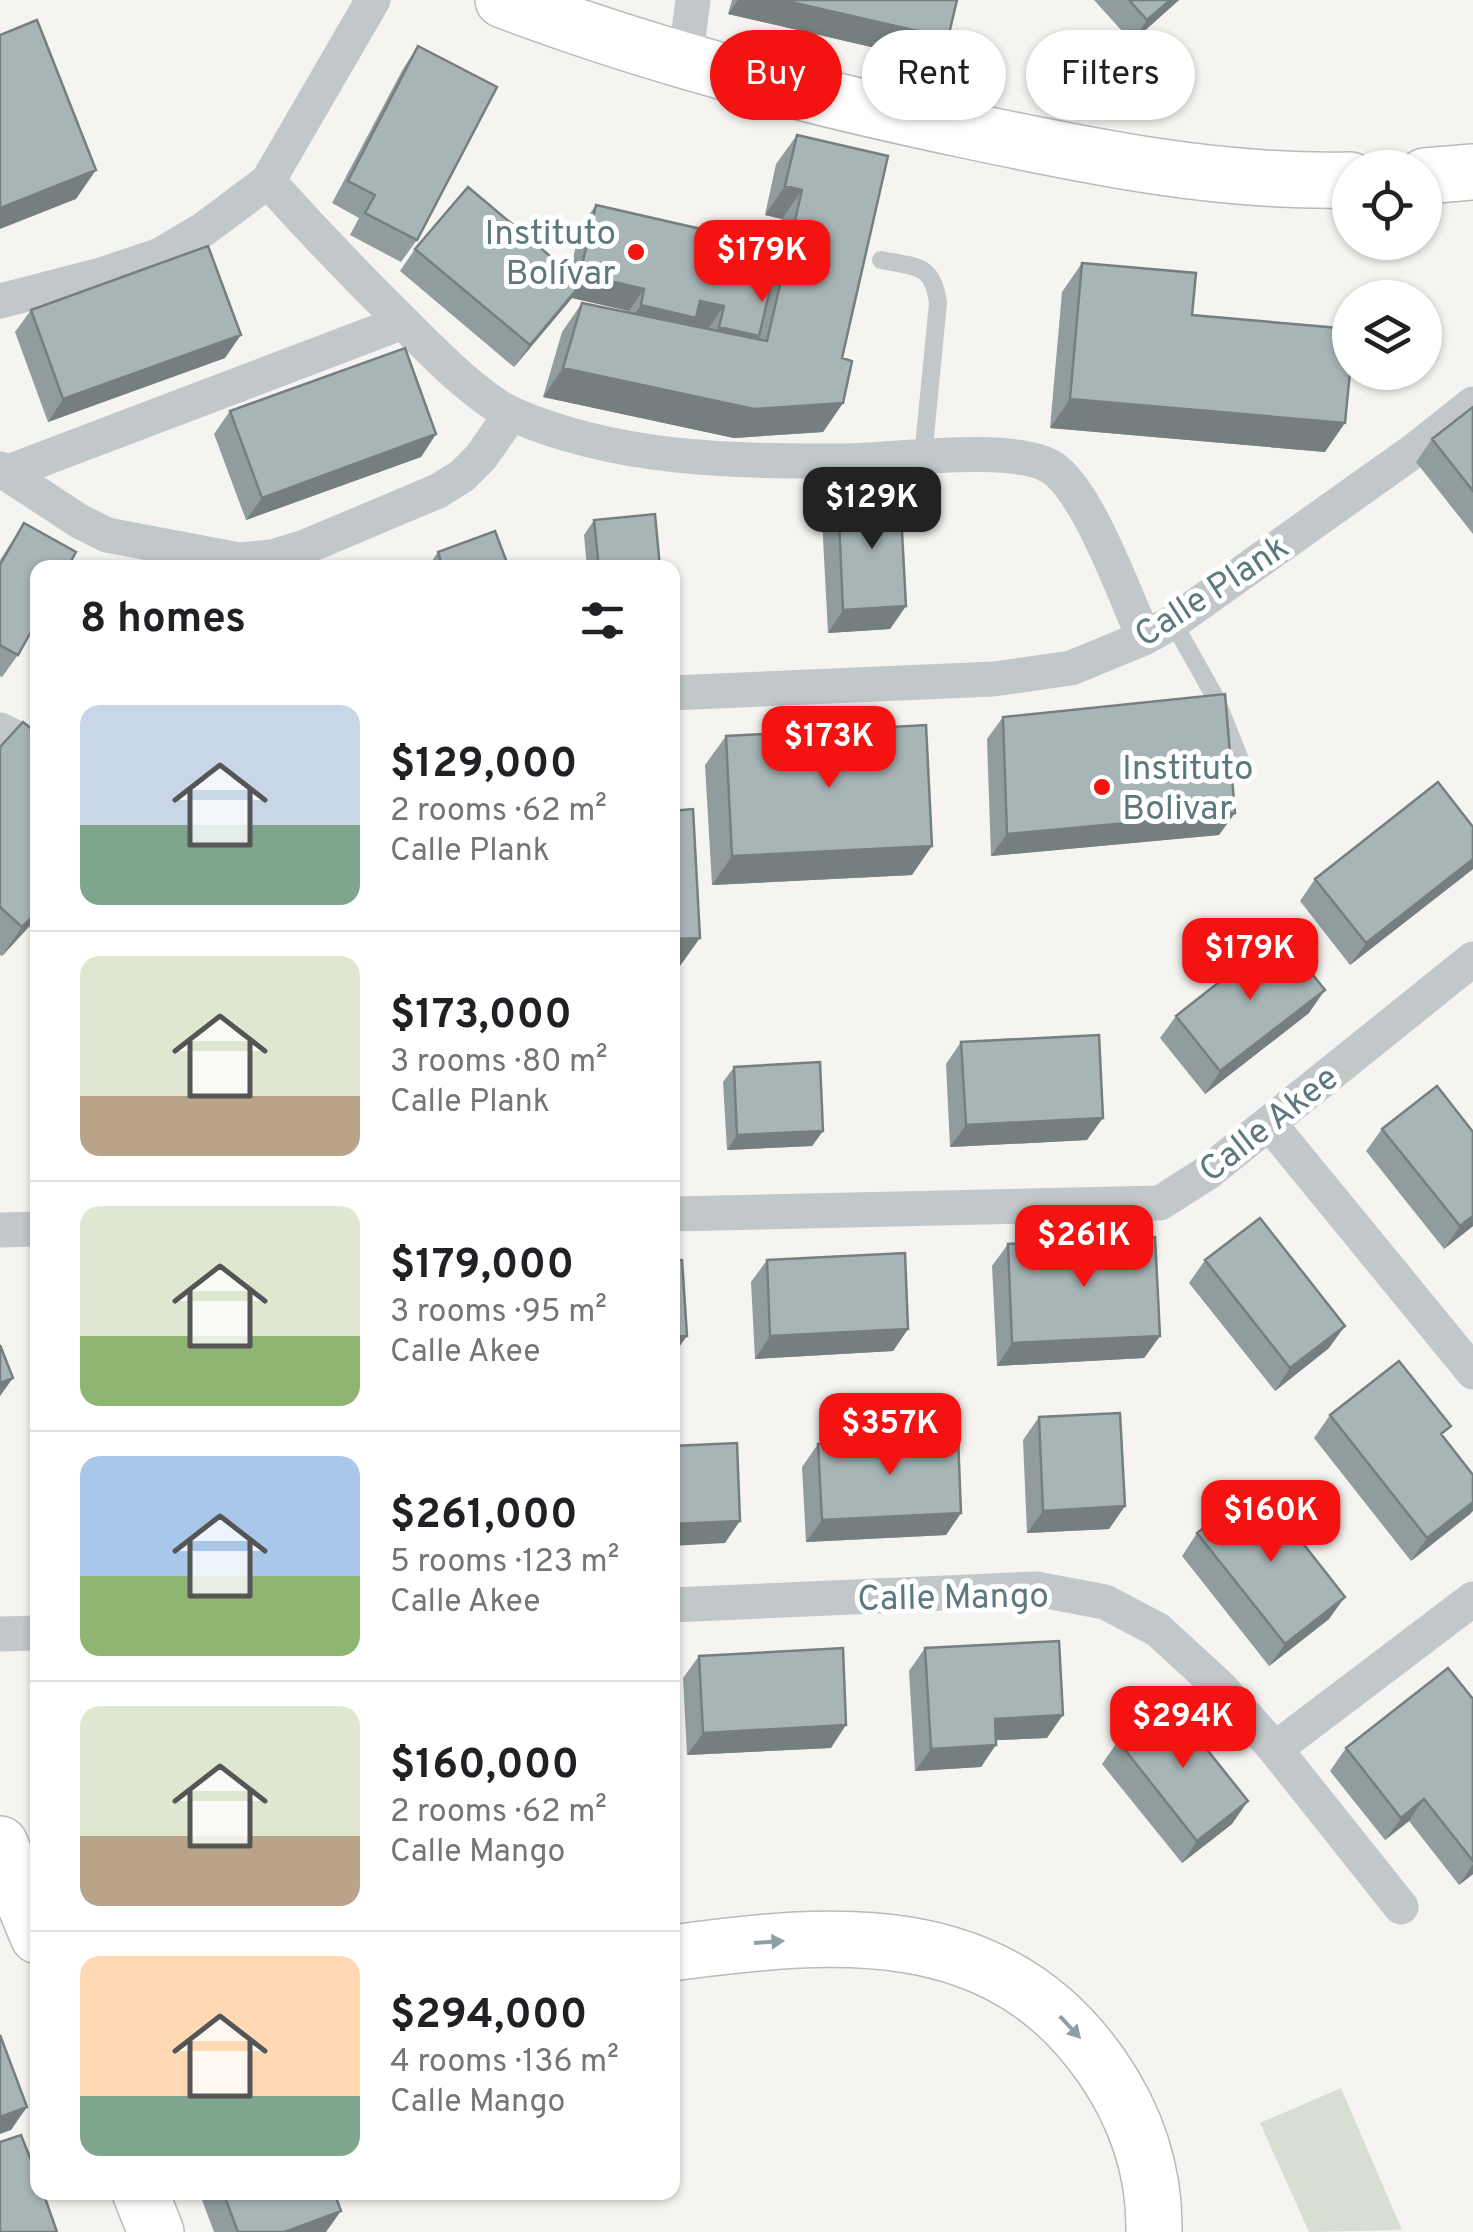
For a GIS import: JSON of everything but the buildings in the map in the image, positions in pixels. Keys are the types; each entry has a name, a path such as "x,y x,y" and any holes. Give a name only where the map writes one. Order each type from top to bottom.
{"main road":[{"path":"503,0 685,62 901,116 1089,157 1236,176 1332,179"},
{"path":"1442,175 1473,172"},
{"path":"0,1844 30,1917"},
{"path":"680,1951 780,1940 875,1940 957,1956 1009,1977 1060,2016 1088,2047 1122,2096 1144,2152 1152,2189 1154,2232"},
{"path":"143,2200 156,2232"}],"street":[{"path":"0,301 160,255 204,229 268,181 373,0"},
{"path":"685,62 693,0"},
{"path":"268,181 326,247 447,367 511,414 615,447 715,459 843,461 1011,456 1049,466 1072,486 1159,630"},
{"path":"3,471 403,322"},
{"name":"Calle Plank","path":"680,693 994,679 1071,668 1159,630 1415,450 1473,404"},
{"path":"3,471 79,522 107,534 239,560 305,546 438,491 481,458 511,414"},
{"path":"0,730 30,745"},
{"name":"Calle Akee","path":"680,1214 1160,1203 1207,1173 1473,959"},
{"path":"1269,1123 1473,1372"},
{"path":"0,1230 30,1229"},
{"name":"Calle Mango","path":"680,1605 1036,1589 1106,1602 1158,1630 1221,1688 1275,1749 1400,1907"},
{"path":"1275,1749 1473,1600"},
{"path":"0,1634 30,1633"}],"lane":[{"path":"881,260 924,270 935,283 938,303 923,458"},
{"path":"1159,630 1214,696 1241,762"}],"shaded area":[{"path":"1341,2088 1402,2230 1309,2232 1260,2123"}],"place":[{"name":"Instituto Bolívar","path":"636,252"},
{"name":"Instituto Bolivar","path":"1102,787"}]}
